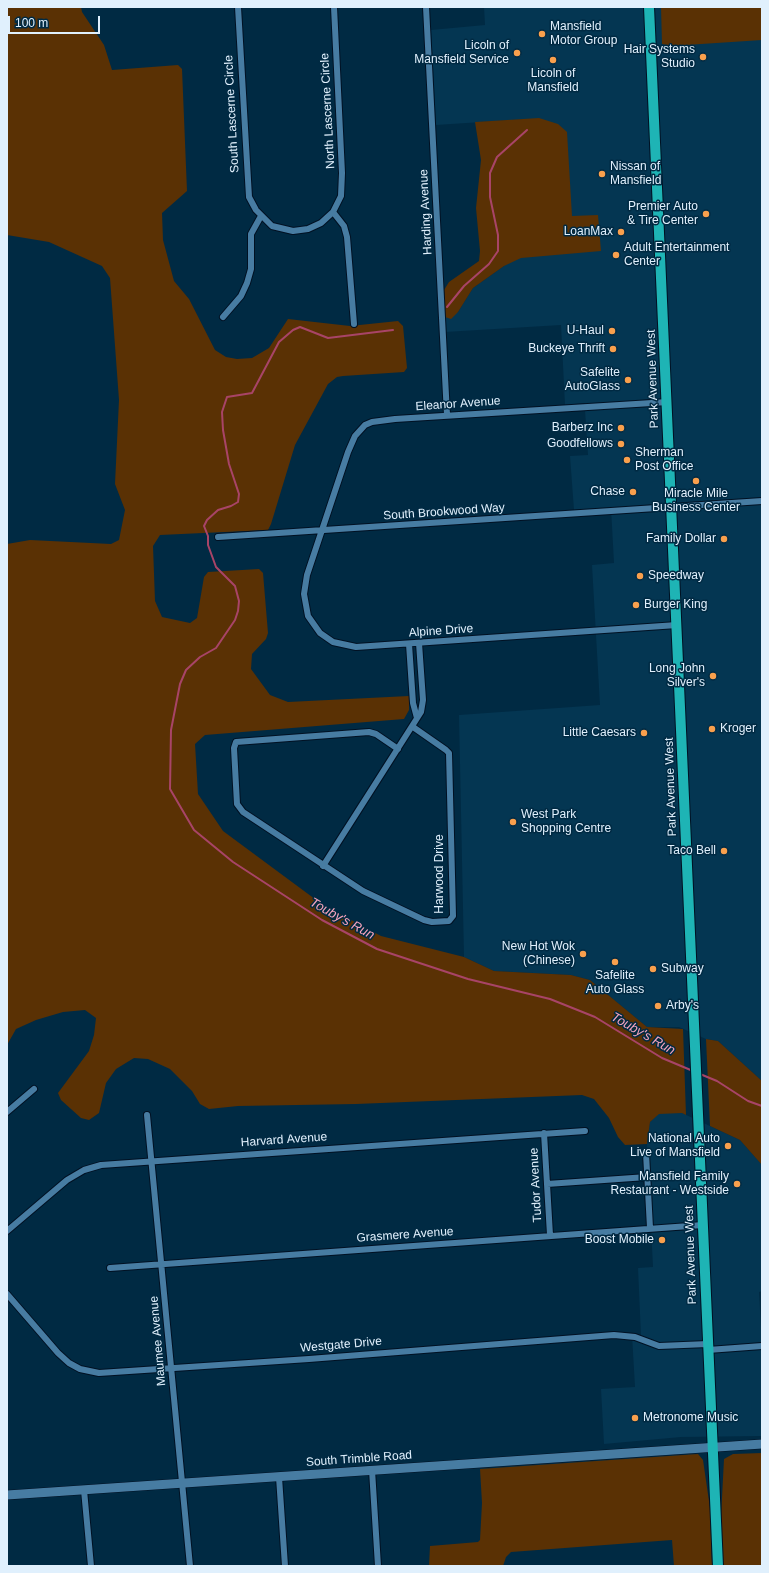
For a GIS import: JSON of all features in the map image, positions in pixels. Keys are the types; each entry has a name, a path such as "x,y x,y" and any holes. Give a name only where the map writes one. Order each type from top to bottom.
{"main road":[{"name":"Park Avenue West","path":"649,7 668,402 718,1566"},
{"name":"South Trimble Road","path":"7,1495 762,1444"}],"street":[{"name":"South Lascerne Circle","path":"238,7 247,187 252,204 260,216 277,228 286,230 301,230"},
{"name":"North Lascerne Circle","path":"301,230 321,223 333,212 341,196 342,173 334,7"},
{"name":"Harding Avenue","path":"426,7 447,415"},
{"path":"333,212 344,226 347,237 354,324"},
{"path":"223,317 241,296 248,283 251,269 251,234 260,216"},
{"name":"Eleanor Avenue","path":"322,531 348,452 360,430 372,422 447,415 668,402"},
{"name":"South Brookwood Way","path":"218,537 762,501"},
{"name":"Alpine Drive","path":"322,531 305,585 306,609 315,628 326,638 349,646 409,644 677,625"},
{"path":"323,866 422,712 423,700 419,643"},
{"path":"409,644 413,703 417,718"},
{"name":"Harwood Drive","path":"398,749 376,734 368,732 240,741 235,744 239,808 323,866 372,896 424,920 432,922 452,920 449,753 413,727"},
{"path":"7,1112 34,1089"},
{"name":"Maumee Avenue","path":"147,1115 190,1566"},
{"name":"Harvard Avenue","path":"7,1231 59,1186 76,1174 101,1165 586,1131"},
{"name":"Tudor Avenue","path":"544,1133 550,1235"},
{"path":"646,1153 650,1228"},
{"path":"548,1184 647,1177"},
{"name":"Grasmere Avenue","path":"110,1268 162,1263 703,1225"},
{"name":"Westgate Drive","path":"7,1294 58,1353 69,1363 80,1369 99,1373 614,1335 635,1337 659,1346 762,1346"},
{"path":"372,1470 378,1566"},
{"path":"279,1477 286,1566"},
{"path":"84,1490 91,1566"}],"shaded area":[{"path":"7,7 81,7 82,12 104,45 112,70 178,65 182,69 187,191 162,213 163,240 174,281 189,299 215,350 226,357 237,359 252,358 269,348 288,319 350,326 398,321 403,326 407,368 404,372 343,376 337,377 328,384 295,445 268,530 160,535 153,546 155,601 162,617 190,623 197,618 204,577 208,572 259,569 263,573 268,633 266,639 252,654 251,669 270,695 288,702 409,696 409,710 404,719 205,735 195,744 198,794 223,831 323,905 381,936 464,957 494,971 571,975 590,980 647,1027 683,1029 686,1115 682,1113 659,1114 650,1122 647,1144 625,1145 618,1137 609,1118 594,1099 582,1095 356,1104 238,1106 209,1109 200,1104 192,1091 170,1069 148,1059 134,1058 116,1069 106,1083 99,1113 89,1120 81,1118 61,1100 58,1093 89,1051 94,1035 96,1018 85,1010 63,1012 36,1020 16,1029 7,1045 7,544 30,540 111,544 119,540 125,510 115,484 119,400 110,278 102,266 49,242 7,235"},
{"path":"484,7 762,7 762,1081 718,1041 706,1039 679,1027 647,1027 590,980 571,975 494,971 464,957 459,715 600,705 592,565 614,563 611,508 574,510 570,456 588,455 585,403 565,405 561,325 445,332 445,317 458,312 473,288 504,266 527,119 436,125 431,30 485,25"},
{"path":"661,7 762,7 762,40 671,46 662,44"},
{"path":"539,118 558,124 567,132 572,216 598,215 601,251 521,258 504,266 473,288 458,312 451,319 445,317 444,290 449,282 479,261 480,251 476,208 481,160 475,122"},
{"path":"706,1039 718,1041 762,1081 762,1165 740,1140 710,1126"},
{"path":"659,1113 682,1113 740,1140 762,1165 762,1291 759,1292 762,1345 762,1436 681,1437 604,1444 601,1389 635,1387 632,1335 641,1336 638,1268 653,1267 647,1144 650,1122"},
{"path":"762,1453 762,1566 723,1566 721,1517 724,1459 733,1454"},
{"path":"698,1454 703,1460 710,1508 712,1566 674,1566 672,1540 511,1552 506,1557 503,1566 429,1566 430,1546 478,1542 480,1540 482,1503 480,1469"}],"waterway":[{"path":"447,307 464,286 489,264 498,251 498,235 490,197 490,173 497,157 527,130"},
{"name":"Touby's Run","path":"393,330 328,338 300,327 293,330 279,342 252,393 227,397 222,412 223,430 229,464 239,494 238,502 218,510 207,520 204,526 208,536 208,545 216,567 235,586 239,601 238,611 235,620 216,648 200,657 186,670 180,684 171,730 170,789 194,830 233,862 322,920 377,949 468,979 550,999 595,1017 662,1058 693,1071"},
{"name":"Touby's Run","path":"700,1074 717,1081 748,1101 762,1106"}],"place":[{"name":"Mansfield Motor Group","path":"542,34"},
{"name":"Licoln of Mansfield Service","path":"517,53"},
{"name":"Hair Systems Studio","path":"703,57"},
{"name":"Licoln of Mansfield","path":"553,60"},
{"name":"Nissan of Mansfield","path":"602,174"},
{"name":"Premier Auto & Tire Center","path":"706,214"},
{"name":"LoanMax","path":"621,232"},
{"name":"Adult Entertainment Center","path":"616,255"},
{"name":"U-Haul","path":"612,331"},
{"name":"Buckeye Thrift","path":"613,349"},
{"name":"Safelite AutoGlass","path":"628,380"},
{"name":"Barberz Inc","path":"621,428"},
{"name":"Goodfellows","path":"621,444"},
{"name":"Sherman Post Office","path":"627,460"},
{"name":"Miracle Mile Business Center","path":"696,481"},
{"name":"Chase","path":"633,492"},
{"name":"Family Dollar","path":"724,539"},
{"name":"Speedway","path":"640,576"},
{"name":"Burger King","path":"636,605"},
{"name":"Long John Silver's","path":"713,676"},
{"name":"Kroger","path":"712,729"},
{"name":"Little Caesars","path":"644,733"},
{"name":"West Park Shopping Centre","path":"513,822"},
{"name":"Taco Bell","path":"724,851"},
{"name":"New Hot Wok (Chinese)","path":"583,954"},
{"name":"Safelite Auto Glass","path":"615,962"},
{"name":"Subway","path":"653,969"},
{"name":"Arby's","path":"658,1006"},
{"name":"National Auto Live of Mansfield","path":"728,1146"},
{"name":"Mansfield Family Restaurant - Westside","path":"737,1184"},
{"name":"Boost Mobile","path":"662,1240"},
{"name":"Metronome Music","path":"635,1418"}]}
